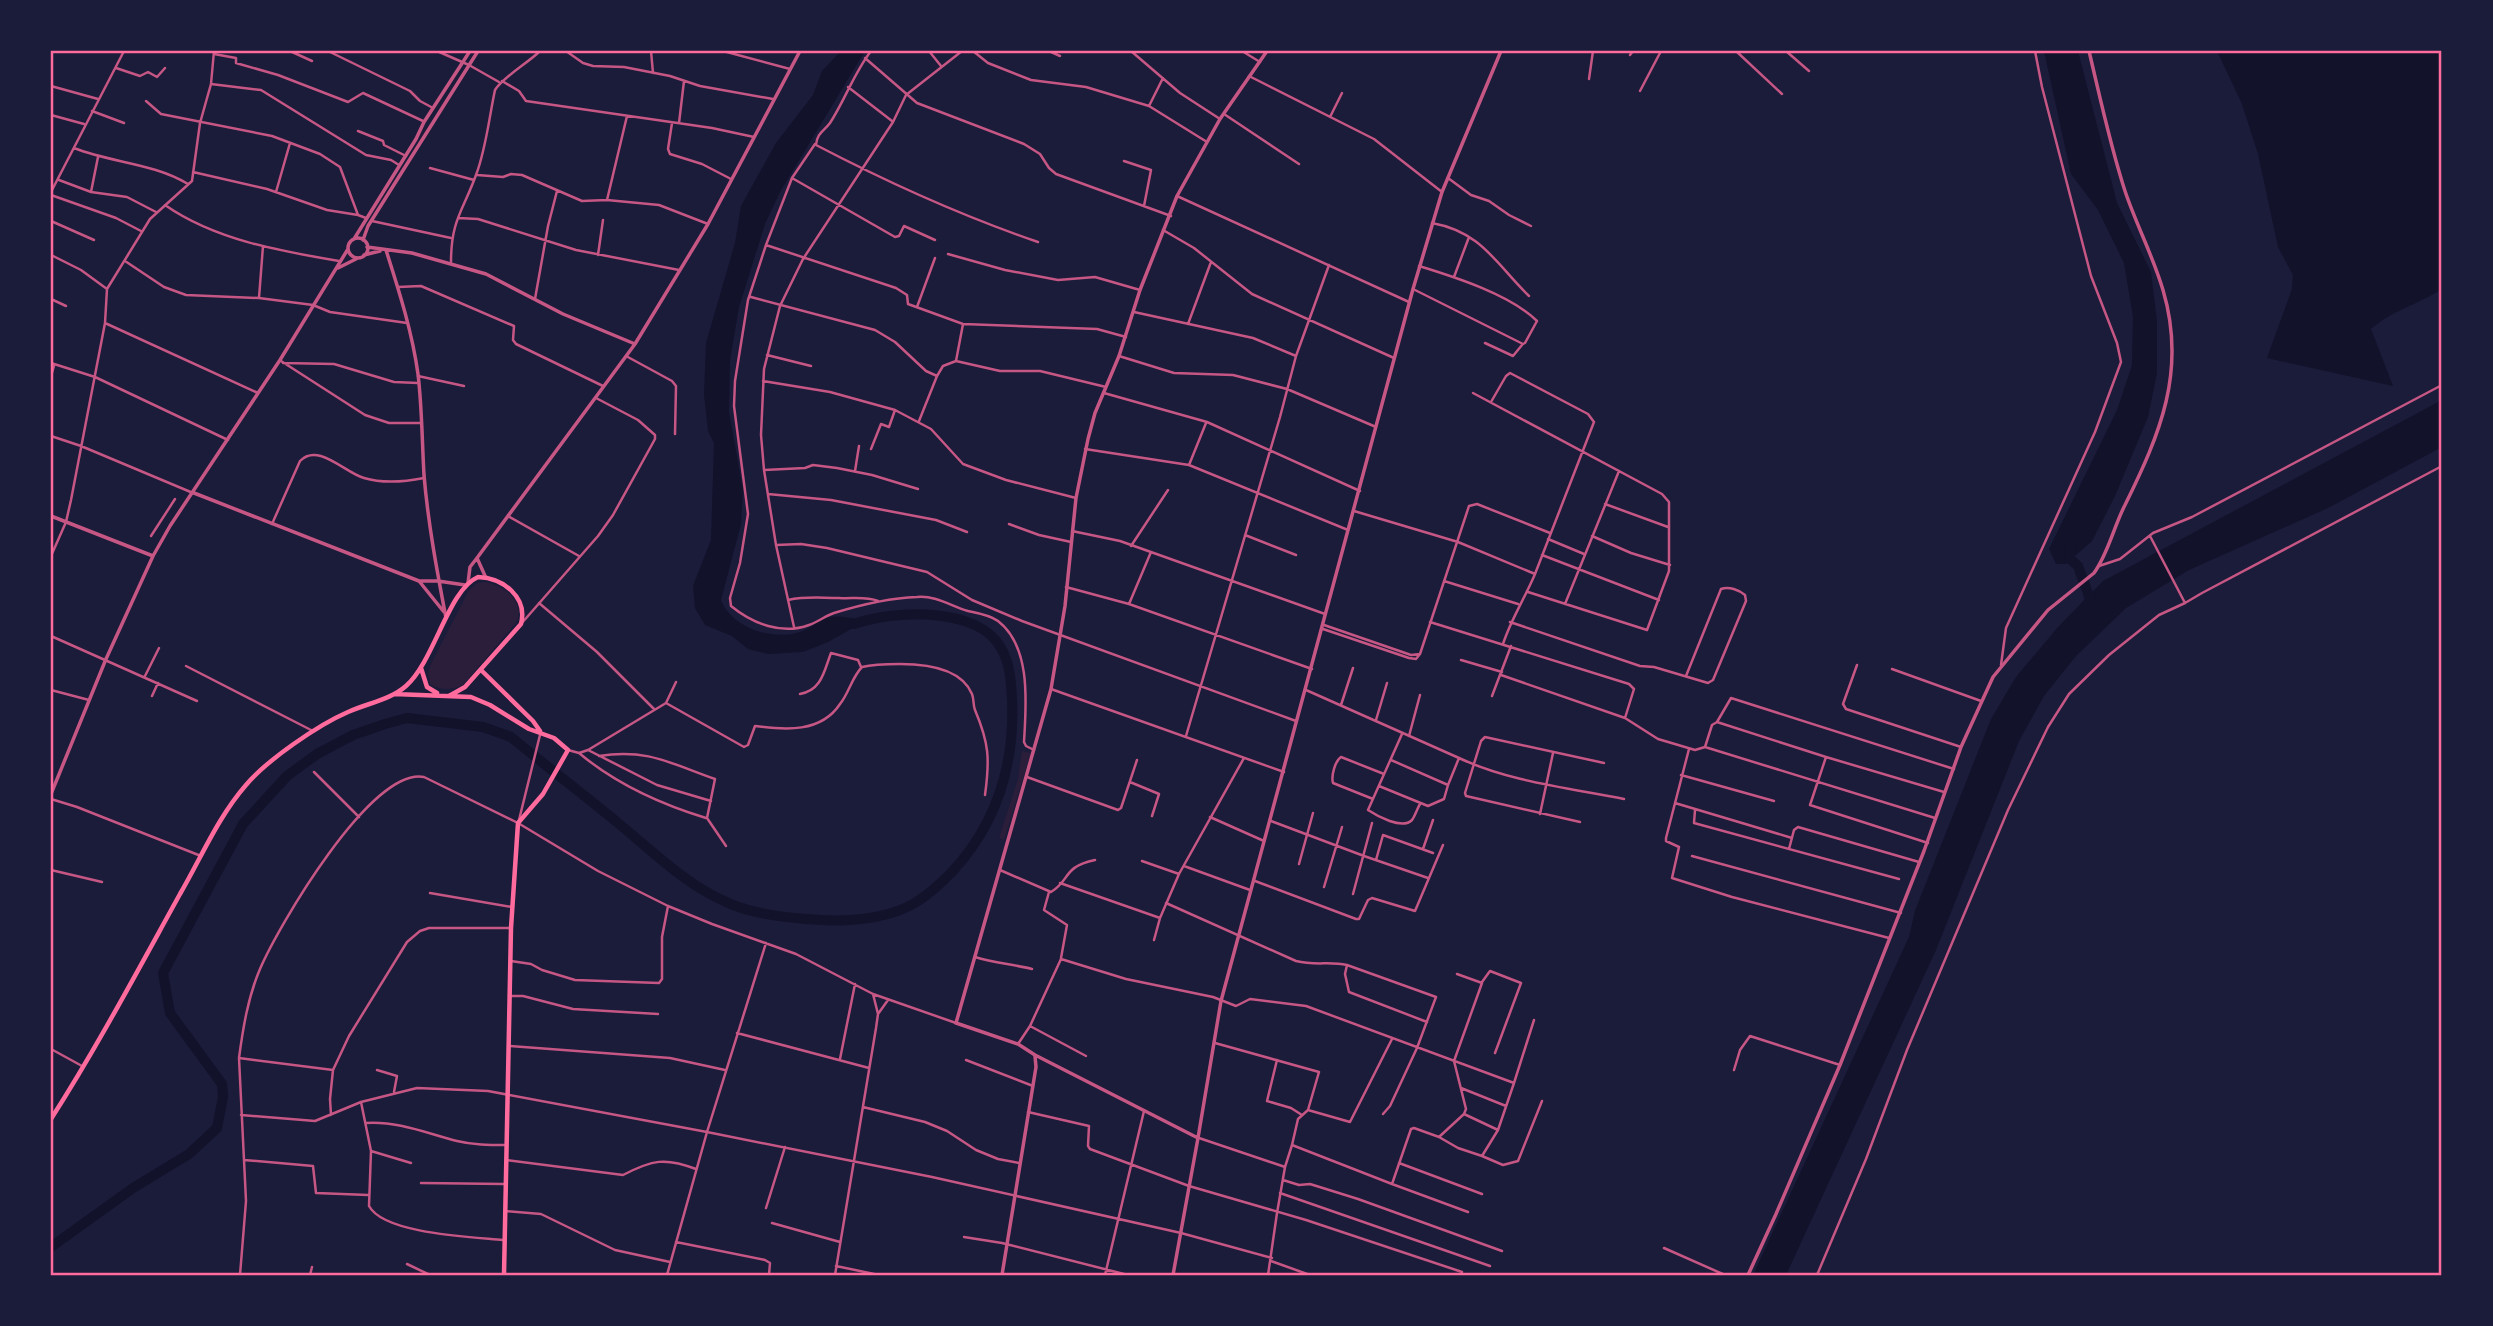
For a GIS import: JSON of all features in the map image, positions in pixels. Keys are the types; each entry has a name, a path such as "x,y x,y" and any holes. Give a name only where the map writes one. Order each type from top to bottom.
{"main road":[{"path":"51,1119 201,856 246,785 313,731 405,687 421,668 466,584 478,577 486,578 504,586 521,601 521,624 465,687 449,695"},
{"path":"421,668 427,687 441,695"},
{"path":"481,670 533,720 540,731"},
{"path":"393,694 471,697 530,729 554,738 568,750 543,794 518,823 511,928 504,1275"}],"street":[{"path":"124,51 84,124 51,194 116,218 141,231"},
{"path":"290,51 312,61"},
{"path":"328,51 410,91 433,108"},
{"path":"437,51 519,92 526,101 712,128 754,137"},
{"path":"365,255 367,247 363,240 368,226 399,165 470,51"},
{"path":"201,856 51,794 106,659 153,556 170,526 281,361 349,243 422,142 478,51"},
{"path":"451,262 451,238 477,175 495,90 501,82 540,51"},
{"path":"566,51 583,63 593,66 617,66 653,72 717,90 776,99"},
{"path":"651,51 653,72"},
{"path":"723,51 790,69"},
{"path":"51,436 419,581 466,584 470,567 635,344 708,224 800,51"},
{"path":"871,51 829,124 819,133 815,144 792,178 749,296 735,381 734,406 748,514 730,602 738,612 775,629 807,626 832,614 879,601 919,596 931,597 999,622 1016,647 1024,668 1024,742 1034,750"},
{"path":"929,51 941,66"},
{"path":"794,628 776,545 761,435 763,381 780,306 803,259 893,122 906,95 962,51"},
{"path":"973,51 988,63 1031,80 1086,87 1149,106 1208,142"},
{"path":"1049,51 1060,56"},
{"path":"1131,51 1194,104 1220,119"},
{"path":"1242,51 1260,62"},
{"path":"956,1023 1051,690 1061,633 1076,498 1086,449 1140,290 1177,196 1220,119 1267,51"},
{"path":"1173,1275 1221,1001 1239,936 1247,889 1255,881 1432,223 1442,192 1501,51"},
{"path":"1589,79 1593,51"},
{"path":"1630,55 1633,51"},
{"path":"1640,91 1661,51"},
{"path":"1736,51 1782,93"},
{"path":"1786,51 1809,71"},
{"path":"2001,666 2006,628 2095,432 2121,362 2121,353 2091,276 2035,51"},
{"path":"1748,1275 1840,1065 1920,862 1961,747 1993,677 2048,610 2099,566 2160,427 2167,396 2172,347 2169,316 2164,293 2124,190 2089,51"},
{"path":"51,556 66,522 105,323 107,289 141,231 156,212 188,184 193,172 200,123 211,84 214,52 236,58 236,63 278,75 348,102 363,93 424,122"},
{"path":"865,58 916,103 1032,148 1056,174 1171,216"},
{"path":"116,68 141,76 148,72 156,77 165,68"},
{"path":"1249,76 1374,139 1442,192"},
{"path":"1149,106 1163,78"},
{"path":"679,124 684,81"},
{"path":"211,84 261,90 366,155 391,160 399,165"},
{"path":"51,86 98,99"},
{"path":"848,87 893,122"},
{"path":"1331,117 1342,93"},
{"path":"146,101 161,114 272,136 320,154 340,167 358,215"},
{"path":"92,111 124,123"},
{"path":"1224,114 1299,164"},
{"path":"51,115 84,124"},
{"path":"607,200 627,116"},
{"path":"672,123 668,149 670,154 702,164 732,180"},
{"path":"358,131 383,141 387,147 405,156"},
{"path":"416,139 422,142"},
{"path":"276,192 290,143"},
{"path":"815,144 861,168 995,227 1038,242"},
{"path":"74,148 98,158 161,170 188,184"},
{"path":"91,192 98,158"},
{"path":"1124,161 1150,169 1144,206"},
{"path":"430,168 474,180"},
{"path":"193,172 276,192 327,210 366,218"},
{"path":"477,175 523,175 582,201 607,200 659,205 708,224"},
{"path":"792,178 895,237 899,236 904,226 935,240"},
{"path":"1448,178 1471,195 1489,201 1531,226"},
{"path":"59,180 91,192 127,197 156,212"},
{"path":"535,299 557,191"},
{"path":"1177,196 1409,302"},
{"path":"165,205 200,226 263,245 339,261"},
{"path":"457,218 478,219 598,255 679,270"},
{"path":"598,255 603,220"},
{"path":"51,221 94,240"},
{"path":"372,221 451,238"},
{"path":"1432,223 1454,228 1486,247 1510,277 1530,296"},
{"path":"1163,230 1212,261 1252,294 1394,358"},
{"path":"1454,276 1469,236"},
{"path":"354,239 363,240"},
{"path":"259,298 263,245"},
{"path":"766,245 896,288 907,295 908,304 963,324 1097,329 1126,337"},
{"path":"367,247 398,250 451,262 486,274 563,314 635,344"},
{"path":"348,248 350,254 358,258"},
{"path":"336,269 365,255 384,250"},
{"path":"384,250 409,323 418,376 424,478 438,581 446,617"},
{"path":"948,254 1005,270 1058,280 1095,277 1140,290"},
{"path":"51,256 81,271 107,289"},
{"path":"917,307 935,258"},
{"path":"125,261 164,286 186,295 259,298 313,305 330,312 409,323"},
{"path":"1188,324 1212,261"},
{"path":"1186,736 1296,356 1329,265"},
{"path":"1419,266 1454,276 1495,295 1537,320 1525,343 1513,356 1485,343"},
{"path":"398,287 421,286 514,326 513,340 516,344 603,386"},
{"path":"1413,289 1523,344"},
{"path":"749,296 875,330 895,342 926,371 937,376"},
{"path":"51,299 66,306"},
{"path":"1133,312 1253,338 1296,356"},
{"path":"105,323 258,393"},
{"path":"956,362 963,324"},
{"path":"767,355 811,366"},
{"path":"626,356 672,381 676,386 675,434"},
{"path":"1119,356 1174,373 1233,375 1287,389 1376,427"},
{"path":"281,361 334,364 394,382 418,383"},
{"path":"281,361 365,415 389,422 421,423"},
{"path":"919,421 943,366 956,362 1000,371 1040,371 1106,387"},
{"path":"51,376 53,364 95,377 228,440"},
{"path":"1490,403 1508,373 1524,379 1594,419 1594,425 1528,592 1518,604 1503,644"},
{"path":"418,376 464,386"},
{"path":"763,381 831,392 895,410 919,421 937,434 963,464 1006,480 1076,498"},
{"path":"2099,566 2120,559 2150,537 2442,385"},
{"path":"1104,393 1207,422 1360,491"},
{"path":"1473,393 1665,497 1670,506 1670,565 1646,631 1528,592"},
{"path":"521,624 613,515 655,439 655,435 645,425 596,398"},
{"path":"872,449 881,424 889,427 895,410"},
{"path":"1189,465 1207,422"},
{"path":"855,471 859,446"},
{"path":"1086,449 1189,465 1349,530"},
{"path":"272,524 304,457 320,456 362,478 379,481 396,482 424,478"},
{"path":"764,470 813,466 855,471 918,489"},
{"path":"1816,1275 2008,810 2048,727 2068,694 2109,655 2159,615 2442,466"},
{"path":"1564,605 1619,471"},
{"path":"1131,546 1168,490"},
{"path":"768,494 831,499 936,520 967,532"},
{"path":"151,536 175,499"},
{"path":"1324,627 1403,654 1420,654 1468,508 1474,504 1550,533"},
{"path":"1605,504 1669,528"},
{"path":"1354,511 1458,542 1535,574"},
{"path":"51,516 153,556"},
{"path":"508,516 580,556"},
{"path":"161,520 170,526"},
{"path":"1009,523 1040,535 1071,542"},
{"path":"1072,531 1151,552 1327,615"},
{"path":"1245,536 1296,555"},
{"path":"1592,536 1631,553 1670,565"},
{"path":"2150,537 2185,602"},
{"path":"1548,539 1584,554"},
{"path":"776,545 801,544 827,548 927,572 972,600 1296,721"},
{"path":"1129,604 1151,552"},
{"path":"1542,555 1659,600"},
{"path":"477,558 486,578"},
{"path":"419,581 446,617"},
{"path":"1444,581 1518,604"},
{"path":"1066,587 1129,604 1312,669"},
{"path":"1510,622 1640,666 1708,683 1713,680 1746,601 1742,593 1729,587 1721,589 1686,676"},
{"path":"788,600 814,596 879,601"},
{"path":"539,603 597,652 654,709"},
{"path":"1430,622 1632,686 1634,689 1625,718"},
{"path":"51,636 197,701"},
{"path":"1492,696 1510,646"},
{"path":"145,676 159,648"},
{"path":"800,694 811,691 822,680 831,653 858,660 861,667"},
{"path":"1461,660 1625,718 1658,739 1699,750 1705,747 1935,818"},
{"path":"861,667 925,665 947,672 966,687 972,695 973,704 985,730 989,766 985,795"},
{"path":"1857,665 1843,704 1846,709 1961,747"},
{"path":"186,666 313,731"},
{"path":"666,703 744,747 748,745 755,726 797,729 825,719 841,704 861,667"},
{"path":"1341,705 1353,668"},
{"path":"1892,669 1982,701"},
{"path":"579,753 666,703 676,682"},
{"path":"1376,720 1387,682"},
{"path":"152,696 158,683"},
{"path":"51,690 89,700"},
{"path":"1051,690 1284,772"},
{"path":"1306,690 1402,734 1452,753 1474,766 1499,774 1624,799"},
{"path":"1409,736 1420,695"},
{"path":"1705,747 1712,725 1717,722 1731,698 1954,769"},
{"path":"1717,722 1944,792"},
{"path":"518,823 540,731"},
{"path":"1402,734 1373,799 1370,812 1402,825 1413,819 1420,804"},
{"path":"1580,822 1466,796 1481,741 1485,737 1604,763"},
{"path":"1689,748 1666,838 1668,842 1679,847 1671,875 1675,880 1889,938"},
{"path":"568,750 579,753 602,771 655,800 707,818 726,846"},
{"path":"588,750 657,785 711,801"},
{"path":"599,756 631,752 645,754 715,779 707,818"},
{"path":"1540,814 1553,752"},
{"path":"1373,799 1333,783 1337,760 1341,757 1384,774"},
{"path":"1826,757 1810,806 1927,843"},
{"path":"1154,940 1160,918 1179,874 1244,758"},
{"path":"1379,786 1429,806 1440,802 1446,794 1459,758"},
{"path":"1026,776 1116,810 1121,808 1137,760"},
{"path":"1391,760 1448,785"},
{"path":"314,772 359,817"},
{"path":"1681,775 1774,801"},
{"path":"240,1275 246,1201 239,1058 250,997 273,942 339,838 394,787 412,777 421,776 518,823 598,871 668,906 796,954 888,1000 1018,1044 1198,1138 1285,1167"},
{"path":"1130,782 1159,794 1152,816"},
{"path":"1675,803 1792,838"},
{"path":"1695,810 1694,823 1899,879"},
{"path":"1299,864 1313,813"},
{"path":"1210,817 1265,842"},
{"path":"1423,849 1433,820"},
{"path":"1271,821 1428,878"},
{"path":"1353,894 1372,823"},
{"path":"1324,887 1342,827"},
{"path":"1789,849 1794,830 1798,827 1920,862"},
{"path":"1376,860 1383,835 1433,853"},
{"path":"1255,881 1356,919 1359,919 1368,900 1372,898 1415,911 1443,845"},
{"path":"1692,856 1900,913"},
{"path":"1000,870 1049,892 1056,890 1078,864 1095,860"},
{"path":"1142,861 1179,874"},
{"path":"1184,866 1247,889"},
{"path":"51,870 102,882"},
{"path":"1060,883 1160,918"},
{"path":"1018,1044 1030,1026 1060,958 1067,925 1044,910 1049,892"},
{"path":"430,893 512,907"},
{"path":"1166,903 1268,950 1308,964 1348,965 1434,996 1436,1000 1417,1048 1390,1107 1383,1114"},
{"path":"510,961 531,964 575,980 659,983 662,979 662,932 668,906"},
{"path":"331,1115 333,1070 349,1036 392,962 413,936 429,928 511,928"},
{"path":"667,1275 725,1070 766,943"},
{"path":"975,957 995,964 1005,962 1032,969"},
{"path":"1060,958 1126,979 1214,997 1239,1006 1250,999 1306,1006 1514,1083"},
{"path":"1348,965 1345,974 1349,992 1427,1022"},
{"path":"1439,1137 1466,1110 1454,1061 1482,983 1490,971 1519,981 1521,985 1495,1053"},
{"path":"1457,974 1482,983"},
{"path":"840,1059 855,984"},
{"path":"835,1275 878,1014 873,993"},
{"path":"509,996 523,996 573,1009 658,1014"},
{"path":"878,1014 888,1000"},
{"path":"1482,1156 1498,1130 1534,1020"},
{"path":"1030,1026 1086,1056"},
{"path":"737,1033 870,1068"},
{"path":"1734,1070 1740,1050 1750,1036 1840,1065"},
{"path":"1308,1110 1350,1122 1392,1039"},
{"path":"1214,1043 1319,1072 1308,1110 1298,1119 1285,1167 1268,1275"},
{"path":"508,1046 670,1058 725,1070"},
{"path":"51,1049 83,1067"},
{"path":"1002,1275 1002,1243 1009,1194 1014,1162 1028,1112 1028,1085 1035,1055"},
{"path":"239,1058 333,1070"},
{"path":"966,1060 1028,1085"},
{"path":"1277,1060 1267,1101 1291,1108 1303,1115"},
{"path":"377,1070 397,1076 394,1092"},
{"path":"242,1115 315,1121 361,1102 416,1088 488,1091 785,1147 1009,1194 1181,1233 1272,1259 1310,1275"},
{"path":"1461,1088 1506,1107"},
{"path":"1392,1184 1411,1129 1414,1128 1503,1165 1518,1161 1542,1101"},
{"path":"361,1102 370,1151 369,1206 372,1212 402,1226 449,1235 503,1240"},
{"path":"863,1107 947,1130 976,1150 1014,1162"},
{"path":"1105,1275 1144,1111"},
{"path":"1028,1112 1089,1126 1088,1147 1189,1186 1462,1272"},
{"path":"1464,1114 1498,1130"},
{"path":"366,1123 404,1125 460,1142 506,1145"},
{"path":"1293,1145 1468,1212"},
{"path":"766,1208 785,1147"},
{"path":"370,1151 411,1163"},
{"path":"244,1160 313,1166 316,1193 369,1195"},
{"path":"506,1160 623,1175 639,1166 658,1161 671,1161 696,1169"},
{"path":"1399,1163 1482,1195"},
{"path":"1283,1180 1299,1185 1310,1184 1358,1199 1502,1251"},
{"path":"421,1183 504,1184"},
{"path":"1280,1193 1490,1266"},
{"path":"504,1211 541,1214 615,1250 670,1262"},
{"path":"772,1223 840,1242"},
{"path":"964,1237 1002,1243 1128,1275"},
{"path":"676,1242 765,1261 769,1264 769,1275"},
{"path":"1664,1248 1725,1275"},
{"path":"407,1264 430,1275"},
{"path":"836,1266 880,1275"},
{"path":"310,1275 312,1267"}],"shaded area":[{"path":"841,51 865,51 780,192 765,224 739,307 730,360 729,412 743,490 741,524 721,600 726,610 743,625 777,635 800,632 829,617 867,620 828,642 803,652 768,654 748,649 732,636 705,625 695,608 693,586 711,540 714,443 708,431 704,395 706,343 735,243 741,206 776,143 813,95 822,71"},
{"path":"2044,51 2078,51 2117,203 2151,272 2157,321 2157,373 2148,417 2115,496 2092,541 2066,564 2056,564 2049,549 2117,410 2132,365 2133,317 2124,263 2098,210 2071,174"},
{"path":"2217,51 2442,51 2442,289 2388,317 2371,329 2393,386 2267,358 2292,289 2293,275 2278,247 2258,154 2242,104"},
{"path":"2442,400 2442,447 2328,508 2189,570 2126,608 2076,656 2044,696 2019,741 1936,950 1786,1275 1753,1275 1909,937 1915,911 1991,719 2016,677 2058,627 2103,581"},
{"path":"485,582 506,591 516,602 516,623 463,685 438,688 430,684 428,673 431,664 469,590 477,583"},
{"path":"1022,751 1031,753 1004,840 999,838 1018,779"}],"waterway":[{"path":"2071,548 2069,558 2078,566 2090,599 2085,609"},
{"path":"51,1247 133,1188 189,1154 217,1128 223,1097 222,1084 170,1013 163,973 243,824 287,776 317,754 353,735 407,718 483,727 511,737 682,876 709,894 753,911 806,919 856,920 893,912 930,893 967,854 980,835 1000,793 1006,771 1012,724 1012,693 1008,666 1001,648 990,634 954,618 911,614 870,619 854,624"}]}
